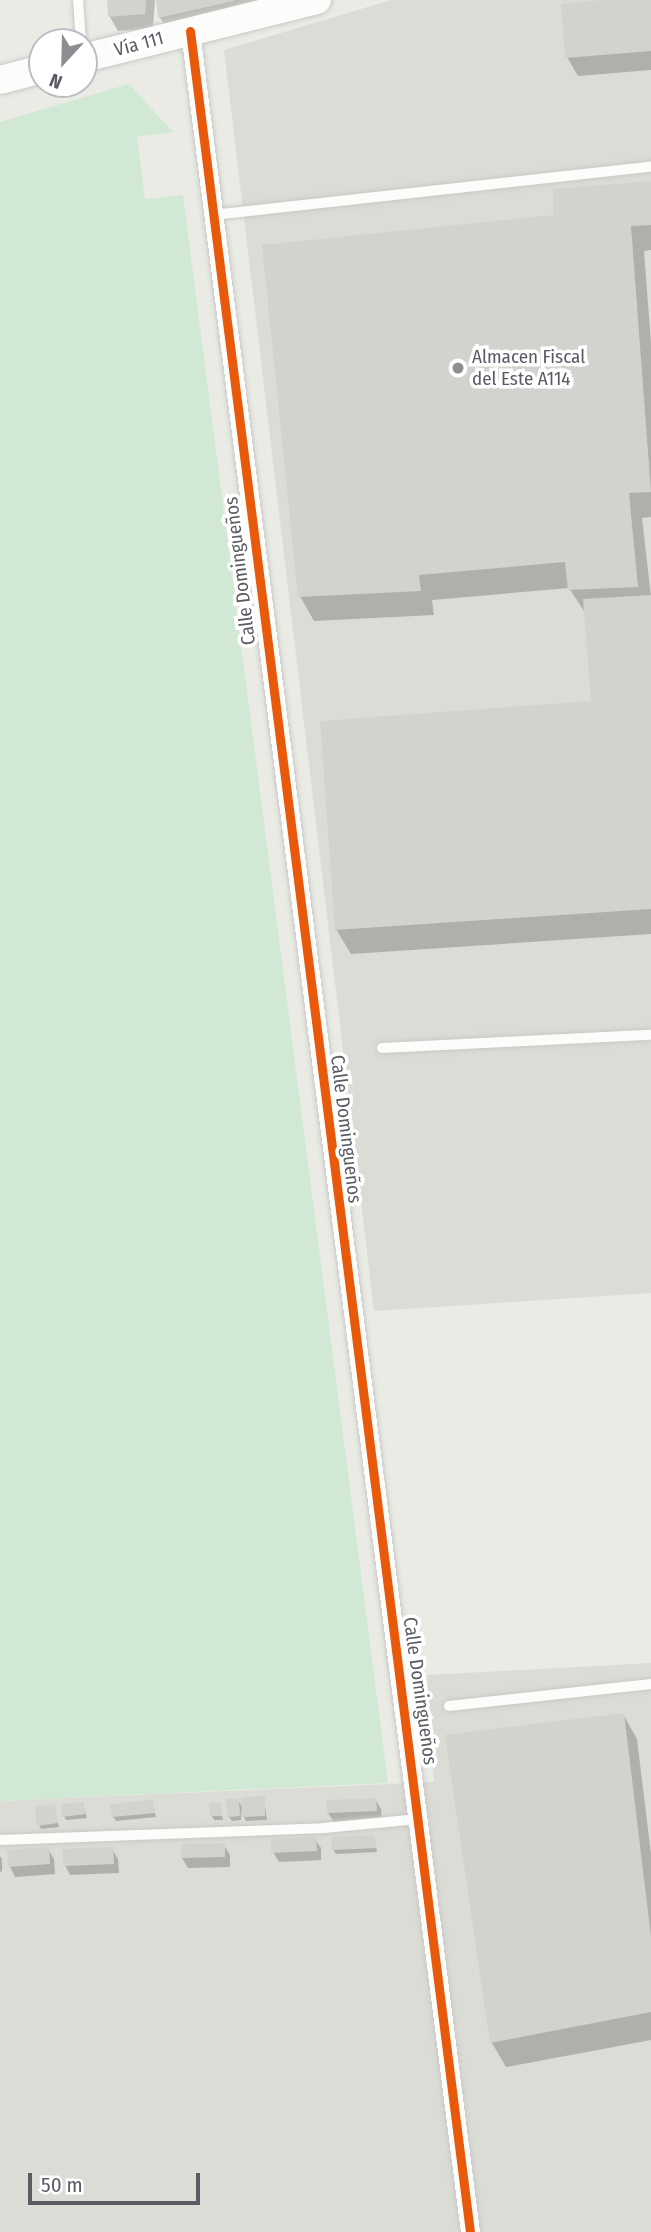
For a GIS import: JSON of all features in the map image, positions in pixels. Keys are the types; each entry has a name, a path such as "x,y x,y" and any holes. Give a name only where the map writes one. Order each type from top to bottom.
{"main road":[{"name":"Vía 111","path":"98,54 304,1"},
{"path":"0,80 28,73"}],"street":[{"name":"Calle Domingueños","path":"190,31 288,819 420,1819 470,2232"}],"lane":[{"path":"78,0 80,28"},
{"path":"214,215 651,167"},
{"path":"382,1048 651,1035"},
{"path":"449,1706 651,1684"},
{"path":"0,1840 324,1828 420,1819"}],"shaded area":[{"path":"391,0 651,0 651,1293 374,1311 224,50"},
{"path":"651,1663 651,2232 0,2232 0,1801 434,1782 427,1675"}],"green space":[{"path":"129,84 173,132 137,137 145,199 183,195 388,1783 0,1801 0,122 81,98 98,98 98,93"}],"building":[{"path":"107,0 146,0 145,14 108,17"},
{"path":"156,0 234,0 234,1 158,18"},
{"path":"601,0 651,0 651,51 565,58 561,4"},
{"name":"Almacen Fiscal del Este A114","path":"651,181 651,225 631,226 651,492 629,493 638,587 568,590 565,562 419,575 421,591 298,597 262,245 553,215 553,189"},
{"path":"651,595 651,909 335,930 320,721 591,701 583,599"},
{"path":"624,1713 651,1937 651,2012 490,2043 445,1735"},
{"path":"265,1796 265,1816 242,1817 241,1797"},
{"path":"239,1798 240,1816 227,1817 226,1799"},
{"path":"376,1798 377,1811 327,1813 326,1800"},
{"path":"153,1800 155,1813 112,1817 110,1804"},
{"path":"84,1802 85,1814 62,1817 61,1804"},
{"path":"209,1803 221,1803 222,1816 210,1816"},
{"path":"55,1804 58,1823 37,1826 35,1807"},
{"path":"375,1835 376,1848 332,1850 331,1837"},
{"path":"316,1837 317,1851 271,1853 271,1839"},
{"path":"225,1843 225,1857 181,1858 181,1844"},
{"path":"49,1847 50,1864 8,1867 7,1850"},
{"path":"113,1847 114,1864 63,1866 62,1849"}],"cycle path":[{"path":"190,31 470,2232"}],"place":[{"name":"Almacen Fiscal del Este A114","path":"458,368"}]}
